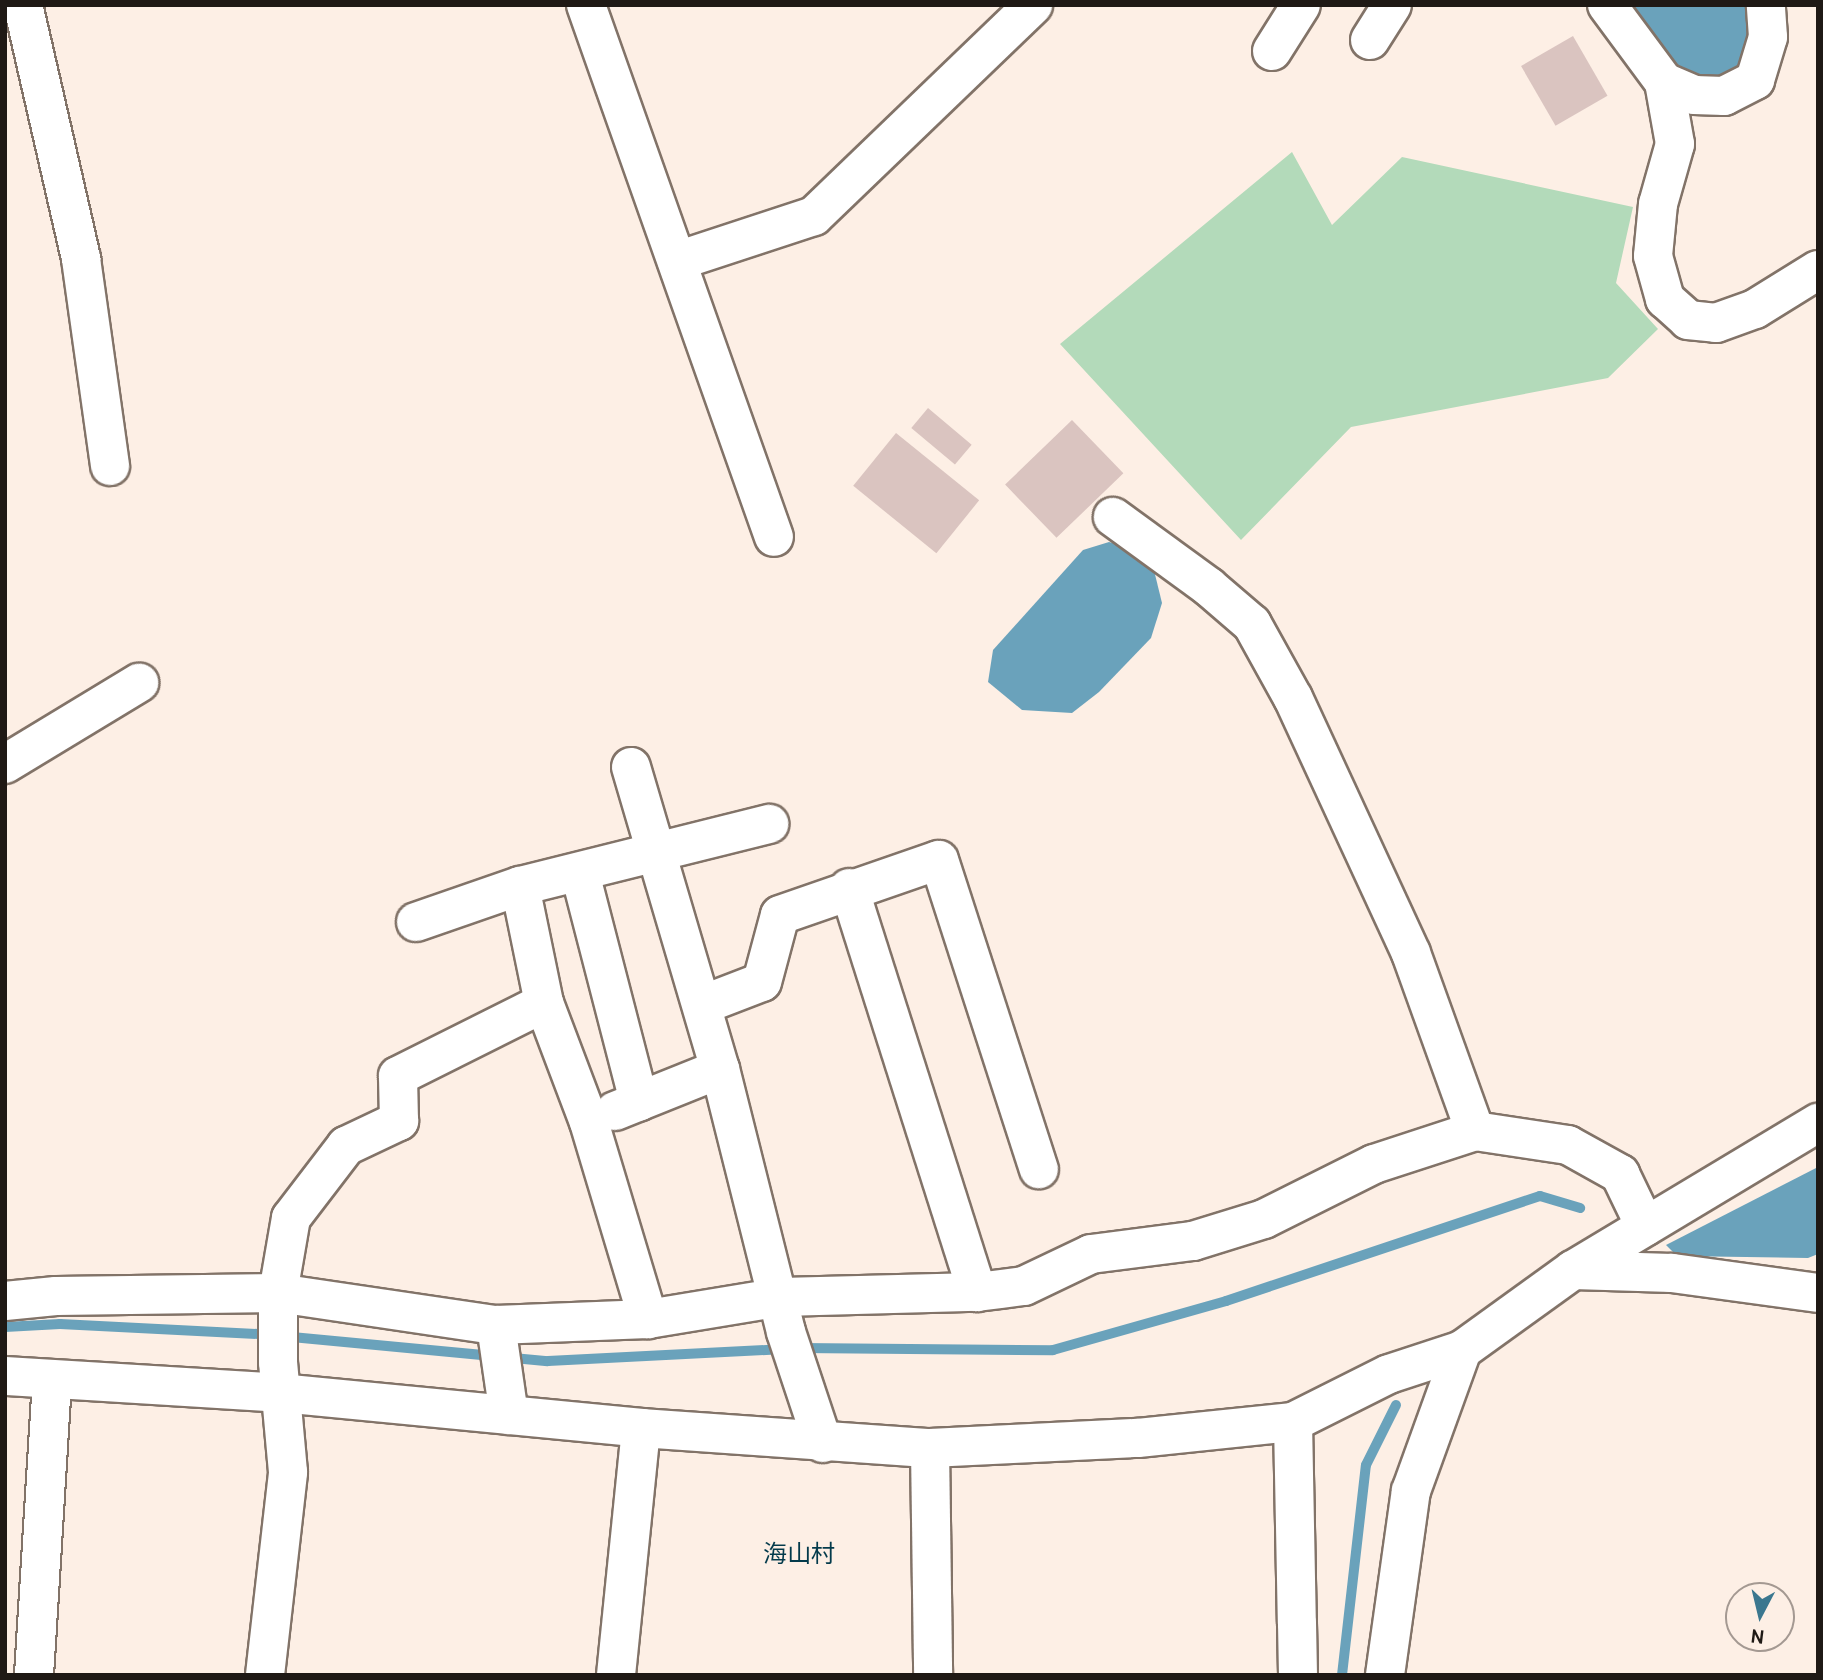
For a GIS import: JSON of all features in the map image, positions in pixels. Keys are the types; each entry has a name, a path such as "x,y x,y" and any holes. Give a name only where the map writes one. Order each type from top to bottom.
{"main road":[{"path":"23,5 81,259 110,466"},
{"path":"586,5 774,537"},
{"path":"677,261 814,216 1033,5"},
{"path":"1272,51 1301,5"},
{"path":"1370,40 1392,5"},
{"path":"1607,5 1664,82 1675,144 1658,204 1653,256 1665,299 1688,320 1716,323 1755,309 1818,270"},
{"path":"1664,82 1694,94 1724,96 1755,80 1768,37 1766,5"},
{"path":"1113,517 1252,624 1293,698 1411,953 1475,1131"},
{"path":"5,764 139,683"},
{"path":"631,768 702,1005 784,1315 823,1443"},
{"path":"416,922 520,886 769,824"},
{"path":"702,1005 762,982 780,915 849,888 939,860 1039,1169"},
{"path":"580,873 639,1101"},
{"path":"520,886 544,1003 589,1122 648,1319"},
{"path":"849,888 977,1292"},
{"path":"265,1675 288,1472 279,1378 278,1303 291,1218 345,1146 399,1121 398,1076 544,1003"},
{"path":"589,1122 720,1069"},
{"path":"5,1376 52,1380 279,1378 507,1398 641,1429 930,1448 1138,1438 1293,1422 1389,1374 1462,1350 1573,1270 1818,1123"},
{"path":"5,1301 56,1296 278,1303 496,1329 648,1319 784,1315 1024,1286 1091,1254 1193,1241 1264,1219 1374,1164 1475,1131 1569,1145 1620,1174 1645,1226"},
{"path":"1573,1270 1672,1273 1818,1293"},
{"path":"496,1329 507,1398"},
{"path":"1385,1675 1411,1491 1462,1350"},
{"path":"34,1675 52,1380"},
{"path":"1293,1422 1298,1675"},
{"path":"616,1675 641,1429"},
{"path":"930,1448 933,1675"}],"green space":[{"path":"1292,152 1332,225 1402,157 1633,207 1616,283 1658,329 1608,378 1351,427 1241,540 1060,344"}],"water":[{"path":"1629,5 1751,5 1757,39 1732,83 1687,78"},
{"path":"1109,542 1150,554 1162,603 1151,638 1099,692 1072,713 1022,710 988,682 993,650 1083,550"},
{"path":"1818,1167 1818,1254 1808,1258 1677,1256 1666,1245"}],"building":[{"path":"1573,36 1608,96 1556,126 1521,66"},
{"path":"928,408 972,445 955,465 911,428"},
{"path":"1072,420 1123,473 1057,538 1005,485"},
{"path":"896,433 979,500 936,553 853,486"}],"waterway":[{"path":"800,1348 1053,1350 1226,1301 1540,1196 1580,1208"},
{"path":"5,1327 60,1324 260,1334 548,1361 784,1349"},
{"path":"1342,1675 1366,1465 1396,1405"}],"district":[{"name":"海山村","path":"799,1554"}]}
